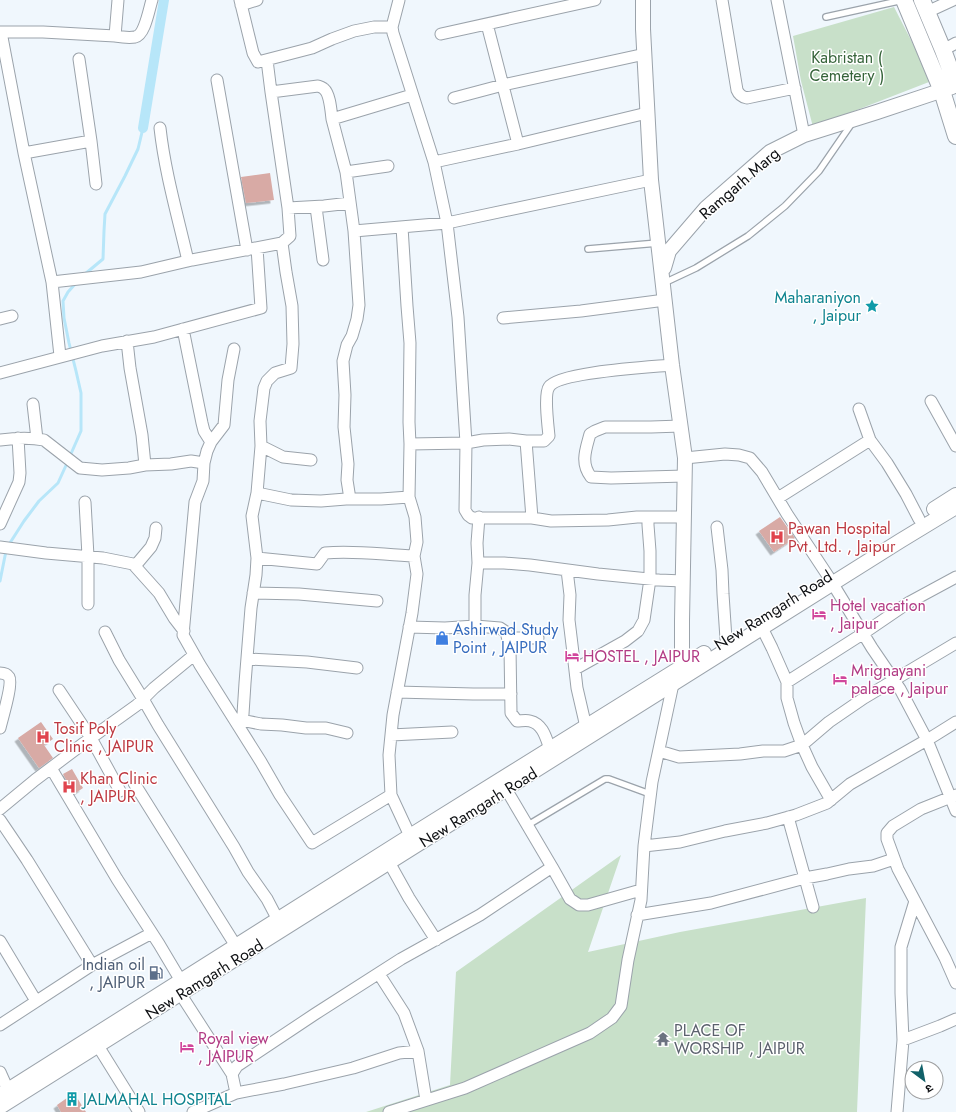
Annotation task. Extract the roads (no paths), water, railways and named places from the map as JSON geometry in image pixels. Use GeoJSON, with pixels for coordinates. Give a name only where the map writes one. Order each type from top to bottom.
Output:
{"type":"FeatureCollection","features":[{"type":"Feature","properties":{"kind":"main road"},"geometry":{"type":"LineString","coordinates":[[904,0],[951,87]]}},
{"type":"Feature","properties":{"kind":"main road"},"geometry":{"type":"LineString","coordinates":[[925,6],[949,46],[956,136]]}},
{"type":"Feature","properties":{"kind":"street"},"geometry":{"type":"LineString","coordinates":[[115,36],[118,0]]}},
{"type":"Feature","properties":{"kind":"street"},"geometry":{"type":"LineString","coordinates":[[67,355],[24,153],[1,32],[43,32],[135,37],[144,28],[152,0]]}},
{"type":"Feature","properties":{"kind":"street"},"geometry":{"type":"LineString","coordinates":[[257,0],[241,3],[253,53],[258,62],[312,48],[354,31],[374,27],[392,27]]}},
{"type":"Feature","properties":{"kind":"street"},"geometry":{"type":"LineString","coordinates":[[399,0],[392,27],[393,33],[434,162],[447,223],[458,317],[466,443],[465,510],[472,518],[532,518],[551,521],[684,517]]}},
{"type":"Feature","properties":{"kind":"street"},"geometry":{"type":"LineString","coordinates":[[441,34],[595,0]]}},
{"type":"Feature","properties":{"kind":"street"},"geometry":{"type":"LineString","coordinates":[[389,1112],[465,1088],[590,1033],[612,1018],[621,1006],[628,960],[640,900],[644,846],[652,782],[673,684],[682,666],[685,458],[672,365],[651,180],[643,29],[643,0]]}},
{"type":"Feature","properties":{"kind":"street"},"geometry":{"type":"LineString","coordinates":[[722,0],[737,90],[739,94],[747,98],[795,88]]}},
{"type":"Feature","properties":{"kind":"street"},"geometry":{"type":"LineString","coordinates":[[777,0],[804,135]]}},
{"type":"Feature","properties":{"kind":"street"},"geometry":{"type":"LineString","coordinates":[[925,6],[953,0]]}},
{"type":"Feature","properties":{"kind":"street"},"geometry":{"type":"LineString","coordinates":[[487,24],[518,144]]}},
{"type":"Feature","properties":{"kind":"street"},"geometry":{"type":"LineString","coordinates":[[454,98],[503,85],[645,54]]}},
{"type":"Feature","properties":{"kind":"street"},"geometry":{"type":"LineString","coordinates":[[79,60],[96,184]]}},
{"type":"Feature","properties":{"kind":"street"},"geometry":{"type":"LineString","coordinates":[[52,282],[142,272],[188,261],[282,243],[290,236],[288,208],[267,60]]}},
{"type":"Feature","properties":{"kind":"street"},"geometry":{"type":"LineString","coordinates":[[0,373],[102,346],[154,337],[261,308],[252,249],[216,80]]}},
{"type":"Feature","properties":{"kind":"street"},"geometry":{"type":"LineString","coordinates":[[271,92],[318,86],[327,92],[332,119],[346,172],[354,231],[359,305],[357,319],[343,361],[344,427],[350,499]]}},
{"type":"Feature","properties":{"kind":"street","name":"Ramgarh Marg"},"geometry":{"type":"LineString","coordinates":[[662,279],[669,251],[706,208],[770,152],[804,135],[951,87]]}},
{"type":"Feature","properties":{"kind":"street"},"geometry":{"type":"LineString","coordinates":[[332,119],[412,95]]}},
{"type":"Feature","properties":{"kind":"street"},"geometry":{"type":"LineString","coordinates":[[434,162],[518,144],[647,113]]}},
{"type":"Feature","properties":{"kind":"street"},"geometry":{"type":"LineString","coordinates":[[160,128],[169,185],[188,261]]}},
{"type":"Feature","properties":{"kind":"street"},"geometry":{"type":"LineString","coordinates":[[24,153],[91,141]]}},
{"type":"Feature","properties":{"kind":"street"},"geometry":{"type":"LineString","coordinates":[[346,172],[388,166]]}},
{"type":"Feature","properties":{"kind":"street"},"geometry":{"type":"LineString","coordinates":[[354,231],[447,223],[651,180]]}},
{"type":"Feature","properties":{"kind":"street"},"geometry":{"type":"LineString","coordinates":[[288,208],[316,207],[350,203]]}},
{"type":"Feature","properties":{"kind":"street"},"geometry":{"type":"LineString","coordinates":[[316,207],[323,260]]}},
{"type":"Feature","properties":{"kind":"street"},"geometry":{"type":"LineString","coordinates":[[402,227],[410,343],[409,497],[415,517],[417,542],[414,556],[417,574],[412,613],[393,715],[389,755],[391,795],[410,836]]}},
{"type":"Feature","properties":{"kind":"street"},"geometry":{"type":"LineString","coordinates":[[240,723],[243,714],[257,558],[252,516],[257,493],[261,446],[260,421],[264,388],[267,381],[275,373],[291,368],[293,344],[292,306],[282,243]]}},
{"type":"Feature","properties":{"kind":"street"},"geometry":{"type":"LineString","coordinates":[[503,318],[581,311],[665,300]]}},
{"type":"Feature","properties":{"kind":"street"},"geometry":{"type":"LineString","coordinates":[[0,320],[12,316]]}},
{"type":"Feature","properties":{"kind":"street"},"geometry":{"type":"LineString","coordinates":[[183,329],[202,424],[204,431],[211,442]]}},
{"type":"Feature","properties":{"kind":"street"},"geometry":{"type":"LineString","coordinates":[[127,341],[145,465]]}},
{"type":"Feature","properties":{"kind":"street"},"geometry":{"type":"LineString","coordinates":[[234,349],[228,380],[224,425],[211,442],[207,451],[204,463],[204,481],[195,502],[183,635],[194,655],[240,723],[280,795],[312,843],[391,795]]}},
{"type":"Feature","properties":{"kind":"street"},"geometry":{"type":"LineString","coordinates":[[410,444],[466,443],[483,440],[509,439],[544,442],[549,436],[547,396],[548,387],[552,383],[590,373],[672,365]]}},
{"type":"Feature","properties":{"kind":"street"},"geometry":{"type":"LineString","coordinates":[[931,401],[956,446]]}},
{"type":"Feature","properties":{"kind":"street"},"geometry":{"type":"LineString","coordinates":[[33,404],[37,439]]}},
{"type":"Feature","properties":{"kind":"street"},"geometry":{"type":"LineString","coordinates":[[859,409],[870,440],[888,463],[919,520]]}},
{"type":"Feature","properties":{"kind":"street"},"geometry":{"type":"LineString","coordinates":[[681,426],[605,427],[590,434],[584,453],[586,470],[591,476],[611,478],[685,476]]}},
{"type":"Feature","properties":{"kind":"street"},"geometry":{"type":"LineString","coordinates":[[0,440],[18,438],[44,440],[80,468],[102,470],[191,461],[204,463]]}},
{"type":"Feature","properties":{"kind":"street"},"geometry":{"type":"LineString","coordinates":[[0,524],[19,482],[20,473],[18,438]]}},
{"type":"Feature","properties":{"kind":"street"},"geometry":{"type":"LineString","coordinates":[[778,498],[870,440]]}},
{"type":"Feature","properties":{"kind":"street"},"geometry":{"type":"LineString","coordinates":[[526,441],[532,518]]}},
{"type":"Feature","properties":{"kind":"street"},"geometry":{"type":"LineString","coordinates":[[261,446],[283,457],[311,460]]}},
{"type":"Feature","properties":{"kind":"street"},"geometry":{"type":"LineString","coordinates":[[685,458],[725,454],[739,455],[750,458],[762,472],[915,716],[927,740],[942,779],[953,796],[956,811]]}},
{"type":"Feature","properties":{"kind":"street"},"geometry":{"type":"LineString","coordinates":[[257,493],[291,500],[321,501],[409,497]]}},
{"type":"Feature","properties":{"kind":"street","name":"New Ramgarh Road"},"geometry":{"type":"LineString","coordinates":[[0,1107],[98,1046],[236,946],[278,920],[506,790],[762,628],[956,495]]}},
{"type":"Feature","properties":{"kind":"street"},"geometry":{"type":"LineString","coordinates":[[85,502],[88,556],[88,604]]}},
{"type":"Feature","properties":{"kind":"street","name":"New Ramgarh Road"},"geometry":{"type":"LineString","coordinates":[[4,1092],[179,987],[386,858],[410,836],[682,666],[726,639],[956,507]]}},
{"type":"Feature","properties":{"kind":"street"},"geometry":{"type":"LineString","coordinates":[[475,626],[479,517]]}},
{"type":"Feature","properties":{"kind":"street"},"geometry":{"type":"LineString","coordinates":[[575,669],[638,632],[644,620],[650,579],[649,532],[648,519],[646,517]]}},
{"type":"Feature","properties":{"kind":"street"},"geometry":{"type":"LineString","coordinates":[[717,527],[722,570],[726,639]]}},
{"type":"Feature","properties":{"kind":"street"},"geometry":{"type":"LineString","coordinates":[[135,566],[151,547],[155,538],[156,528]]}},
{"type":"Feature","properties":{"kind":"street"},"geometry":{"type":"LineString","coordinates":[[0,547],[46,554],[88,556],[133,564],[159,593],[174,618],[184,631]]}},
{"type":"Feature","properties":{"kind":"street"},"geometry":{"type":"LineString","coordinates":[[257,558],[317,564],[325,553],[342,551],[393,556],[414,556]]}},
{"type":"Feature","properties":{"kind":"street"},"geometry":{"type":"LineString","coordinates":[[478,563],[510,563],[650,579],[683,581]]}},
{"type":"Feature","properties":{"kind":"street"},"geometry":{"type":"LineString","coordinates":[[567,570],[570,595],[569,620],[577,688],[586,727]]}},
{"type":"Feature","properties":{"kind":"street"},"geometry":{"type":"LineString","coordinates":[[787,682],[863,634],[908,603],[956,577]]}},
{"type":"Feature","properties":{"kind":"street"},"geometry":{"type":"LineString","coordinates":[[253,593],[299,594],[376,601]]}},
{"type":"Feature","properties":{"kind":"street"},"geometry":{"type":"LineString","coordinates":[[409,627],[445,628],[475,626],[500,628],[506,632],[510,648],[511,713],[517,721],[530,721],[539,726],[543,730],[550,749]]}},
{"type":"Feature","properties":{"kind":"street"},"geometry":{"type":"LineString","coordinates":[[762,628],[787,682],[787,698],[802,744],[812,767],[831,800]]}},
{"type":"Feature","properties":{"kind":"street"},"geometry":{"type":"LineString","coordinates":[[105,632],[119,660],[158,725],[248,872],[267,899],[278,920]]}},
{"type":"Feature","properties":{"kind":"street"},"geometry":{"type":"LineString","coordinates":[[508,638],[538,638]]}},
{"type":"Feature","properties":{"kind":"street"},"geometry":{"type":"LineString","coordinates":[[659,751],[679,757],[784,751],[802,744],[829,722],[864,698],[956,643]]}},
{"type":"Feature","properties":{"kind":"street"},"geometry":{"type":"LineString","coordinates":[[0,809],[51,768],[137,705],[194,655]]}},
{"type":"Feature","properties":{"kind":"street"},"geometry":{"type":"LineString","coordinates":[[247,659],[307,662],[357,668]]}},
{"type":"Feature","properties":{"kind":"street"},"geometry":{"type":"LineString","coordinates":[[0,673],[7,675],[10,678],[9,693],[0,728]]}},
{"type":"Feature","properties":{"kind":"street"},"geometry":{"type":"LineString","coordinates":[[59,690],[91,738],[120,791]]}},
{"type":"Feature","properties":{"kind":"street"},"geometry":{"type":"LineString","coordinates":[[397,692],[511,694]]}},
{"type":"Feature","properties":{"kind":"street"},"geometry":{"type":"LineString","coordinates":[[644,846],[680,842],[725,831],[766,824],[827,803],[850,784],[956,722]]}},
{"type":"Feature","properties":{"kind":"street"},"geometry":{"type":"LineString","coordinates":[[240,723],[326,728],[347,733]]}},
{"type":"Feature","properties":{"kind":"street"},"geometry":{"type":"LineString","coordinates":[[391,735],[452,732]]}},
{"type":"Feature","properties":{"kind":"street"},"geometry":{"type":"LineString","coordinates":[[51,768],[117,879],[152,933],[179,987],[232,1074],[236,1093]]}},
{"type":"Feature","properties":{"kind":"street"},"geometry":{"type":"LineString","coordinates":[[134,783],[236,946]]}},
{"type":"Feature","properties":{"kind":"street"},"geometry":{"type":"LineString","coordinates":[[506,790],[528,825],[570,899],[579,905],[588,905],[641,890]]}},
{"type":"Feature","properties":{"kind":"street"},"geometry":{"type":"LineString","coordinates":[[953,796],[921,809],[893,826],[886,839],[914,901],[945,958],[956,983]]}},
{"type":"Feature","properties":{"kind":"street"},"geometry":{"type":"LineString","coordinates":[[788,817],[813,907]]}},
{"type":"Feature","properties":{"kind":"street"},"geometry":{"type":"LineString","coordinates":[[0,820],[23,854],[92,965]]}},
{"type":"Feature","properties":{"kind":"street"},"geometry":{"type":"LineString","coordinates":[[386,858],[436,940]]}},
{"type":"Feature","properties":{"kind":"street"},"geometry":{"type":"LineString","coordinates":[[637,915],[711,903],[805,878],[849,868],[873,866],[894,859]]}},
{"type":"Feature","properties":{"kind":"street"},"geometry":{"type":"LineString","coordinates":[[232,1074],[237,1066],[315,1014],[401,959],[480,915],[552,867]]}},
{"type":"Feature","properties":{"kind":"street"},"geometry":{"type":"LineString","coordinates":[[897,1112],[903,1040],[901,947],[914,901]]}},
{"type":"Feature","properties":{"kind":"street"},"geometry":{"type":"LineString","coordinates":[[0,1025],[92,965],[152,933]]}},
{"type":"Feature","properties":{"kind":"street"},"geometry":{"type":"LineString","coordinates":[[0,941],[36,1001]]}},
{"type":"Feature","properties":{"kind":"street"},"geometry":{"type":"LineString","coordinates":[[379,974],[404,1013],[418,1051],[426,1100]]}},
{"type":"Feature","properties":{"kind":"street"},"geometry":{"type":"LineString","coordinates":[[903,1040],[956,1019]]}},
{"type":"Feature","properties":{"kind":"street"},"geometry":{"type":"LineString","coordinates":[[98,1046],[139,1112]]}},
{"type":"Feature","properties":{"kind":"street"},"geometry":{"type":"LineString","coordinates":[[194,1112],[236,1093],[354,1068],[399,1053],[418,1051]]}},
{"type":"Feature","properties":{"kind":"street"},"geometry":{"type":"LineString","coordinates":[[0,1072],[4,1092]]}},
{"type":"Feature","properties":{"kind":"lane"},"geometry":{"type":"LineString","coordinates":[[826,17],[904,0]]}},
{"type":"Feature","properties":{"kind":"lane"},"geometry":{"type":"LineString","coordinates":[[662,279],[696,268],[743,240],[785,206],[819,171],[855,119]]}},
{"type":"Feature","properties":{"kind":"lane"},"geometry":{"type":"LineString","coordinates":[[588,249],[658,243]]}},
{"type":"Feature","properties":{"kind":"lane"},"geometry":{"type":"LineString","coordinates":[[528,825],[605,779],[610,778],[650,794]]}},
{"type":"Feature","properties":{"kind":"waterway"},"geometry":{"type":"LineString","coordinates":[[143,128],[164,0]]}},
{"type":"Feature","properties":{"kind":"waterway"},"geometry":{"type":"LineString","coordinates":[[85,274],[103,259],[105,214],[138,149],[143,128]]}},
{"type":"Feature","properties":{"kind":"waterway"},"geometry":{"type":"LineString","coordinates":[[70,456],[81,431],[81,393],[64,318],[63,301],[68,292],[76,283]]}},
{"type":"Feature","properties":{"kind":"waterway"},"geometry":{"type":"LineString","coordinates":[[8,546],[39,501],[58,483],[68,461]]}},
{"type":"Feature","properties":{"kind":"waterway"},"geometry":{"type":"LineString","coordinates":[[0,581],[6,551]]}},
{"type":"Feature","properties":{"kind":"place","name":"Maharaniyon , Jaipur"},"geometry":{"type":"Point","coordinates":[872,306]}},
{"type":"Feature","properties":{"kind":"place","name":"Pawan Hospital Pvt. Ltd. , Jaipur"},"geometry":{"type":"Point","coordinates":[777,537]}},
{"type":"Feature","properties":{"kind":"place","name":"Hotel vacation , Jaipur"},"geometry":{"type":"Point","coordinates":[819,614]}},
{"type":"Feature","properties":{"kind":"place","name":"Ashirwad Study Point , JAIPUR"},"geometry":{"type":"Point","coordinates":[442,638]}},
{"type":"Feature","properties":{"kind":"place","name":"HOSTEL , JAIPUR"},"geometry":{"type":"Point","coordinates":[572,656]}},
{"type":"Feature","properties":{"kind":"place","name":"Mrignayani palace , Jaipur"},"geometry":{"type":"Point","coordinates":[840,679]}},
{"type":"Feature","properties":{"kind":"place","name":"Tosif Poly Clinic , JAIPUR"},"geometry":{"type":"Point","coordinates":[43,737]}},
{"type":"Feature","properties":{"kind":"place","name":"Khan Clinic , JAIPUR"},"geometry":{"type":"Point","coordinates":[69,787]}},
{"type":"Feature","properties":{"kind":"place","name":"Indian oil , JAIPUR"},"geometry":{"type":"Point","coordinates":[156,973]}},
{"type":"Feature","properties":{"kind":"place","name":"PLACE OF WORSHIP , JAIPUR"},"geometry":{"type":"Point","coordinates":[663,1039]}},
{"type":"Feature","properties":{"kind":"place","name":"Royal view , JAIPUR"},"geometry":{"type":"Point","coordinates":[187,1047]}},
{"type":"Feature","properties":{"kind":"place","name":"JALMAHAL HOSPITAL"},"geometry":{"type":"Point","coordinates":[72,1099]}},
{"type":"Feature","properties":{"kind":"park label","name":"Kabristan ( Cemetery )"},"geometry":{"type":"Point","coordinates":[847,66]}}]}
